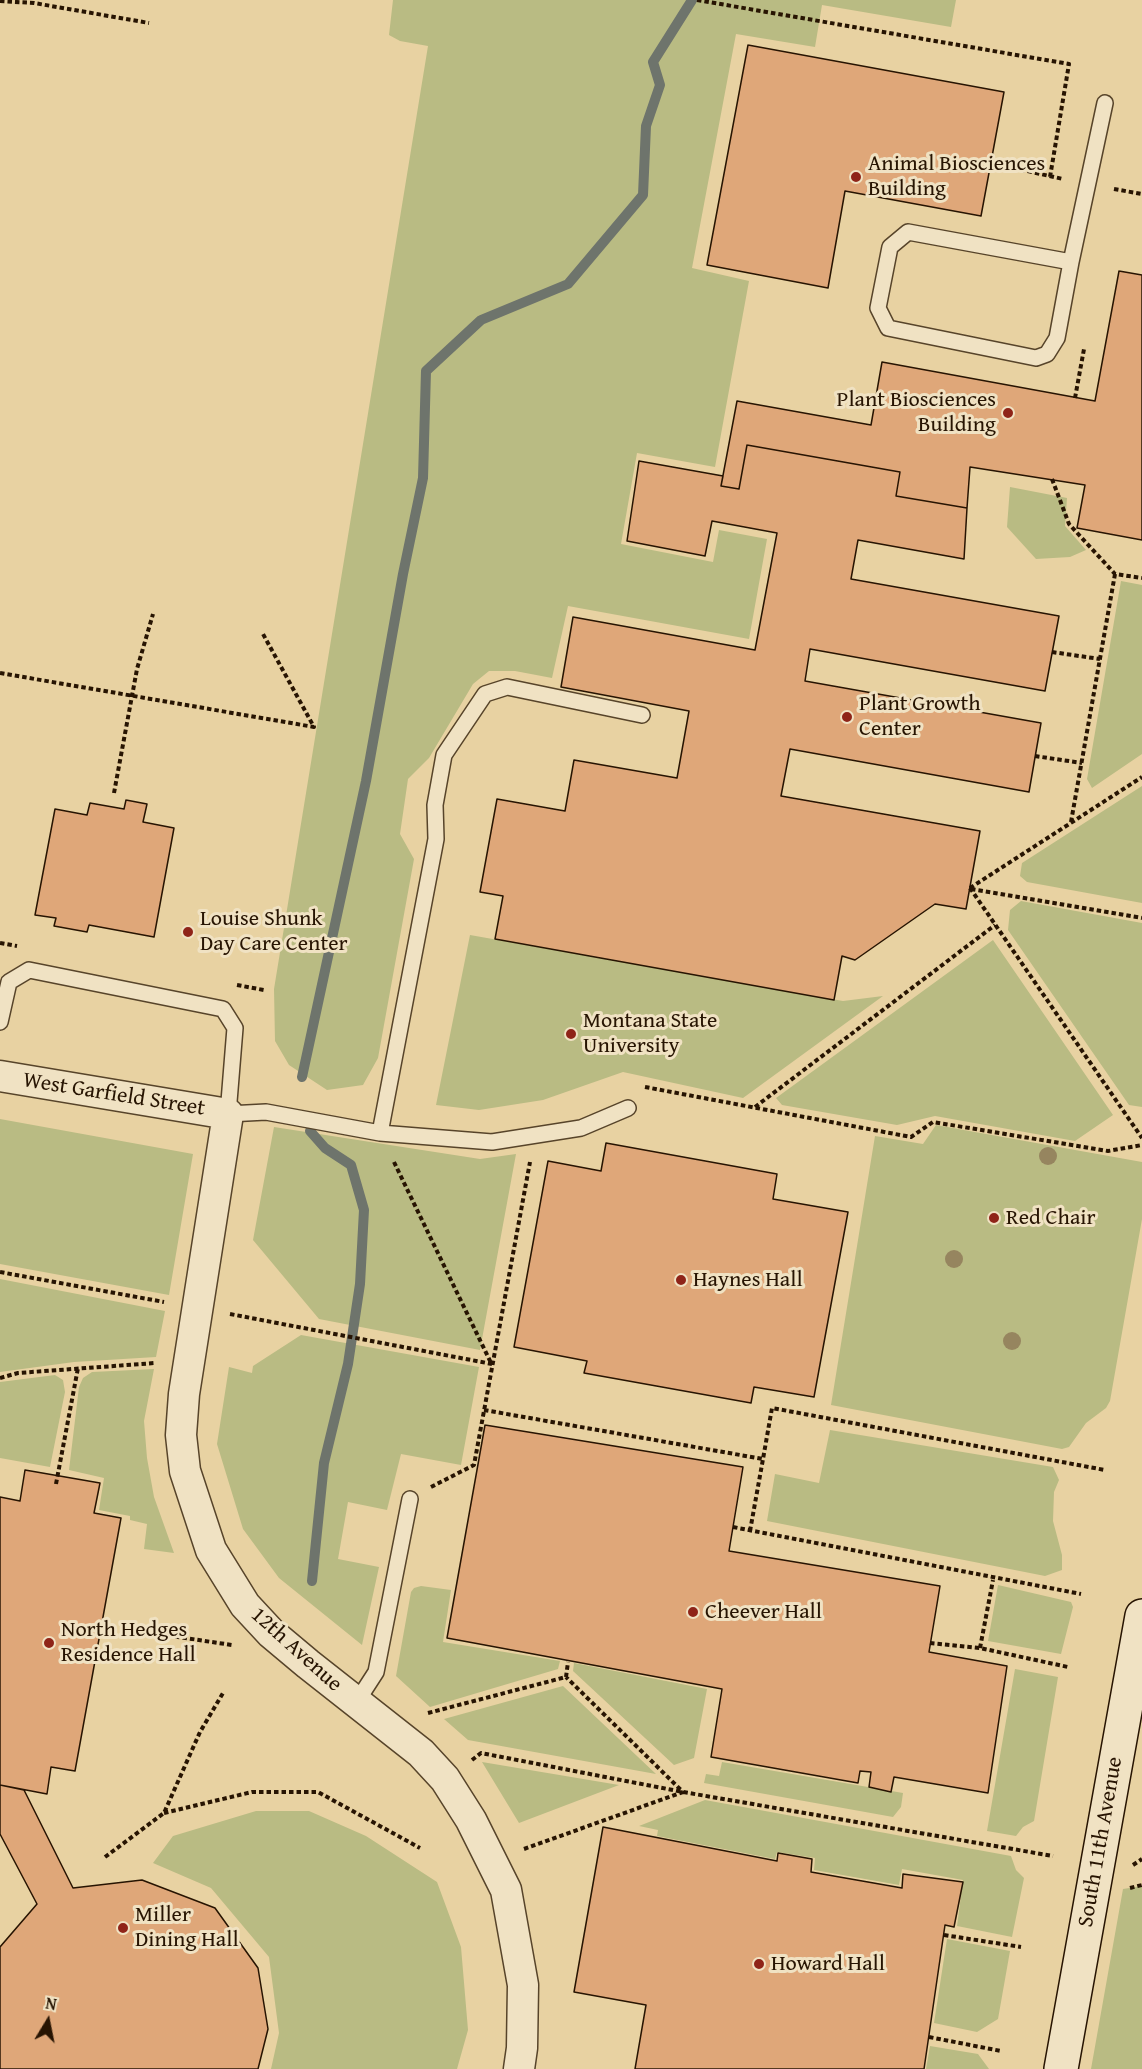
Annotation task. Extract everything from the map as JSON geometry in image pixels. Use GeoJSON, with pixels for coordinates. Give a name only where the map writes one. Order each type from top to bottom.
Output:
{"type":"FeatureCollection","features":[{"type":"Feature","properties":{"kind":"street","name":"West Garfield Street"},"geometry":{"type":"LineString","coordinates":[[0,1076],[228,1114]]}},
{"type":"Feature","properties":{"kind":"street","name":"12th Avenue"},"geometry":{"type":"LineString","coordinates":[[228,1114],[184,1394],[181,1435],[185,1472],[211,1550],[245,1605],[272,1633],[356,1703],[421,1753],[445,1779],[471,1820],[506,1890],[523,1985],[522,2048],[519,2069]]}},
{"type":"Feature","properties":{"kind":"street","name":"South 11th Avenue"},"geometry":{"type":"LineString","coordinates":[[1061,2069],[1142,1616]]}},
{"type":"Feature","properties":{"kind":"lane"},"geometry":{"type":"LineString","coordinates":[[1071,262],[908,232],[890,248],[878,308],[888,328],[1035,358],[1047,354],[1057,338],[1105,103]]}},
{"type":"Feature","properties":{"kind":"lane"},"geometry":{"type":"LineString","coordinates":[[380,1133],[436,839],[435,805],[444,755],[485,694],[507,687],[642,715]]}},
{"type":"Feature","properties":{"kind":"lane"},"geometry":{"type":"LineString","coordinates":[[0,1022],[9,982],[29,970],[223,1010],[235,1028],[228,1114],[266,1112],[380,1133],[492,1142],[581,1128],[628,1108]]}},
{"type":"Feature","properties":{"kind":"lane"},"geometry":{"type":"LineString","coordinates":[[356,1703],[376,1672],[410,1499]]}},
{"type":"Feature","properties":{"kind":"path"},"geometry":{"type":"LineString","coordinates":[[697,0],[1069,64],[1050,177]]}},
{"type":"Feature","properties":{"kind":"path"},"geometry":{"type":"LineString","coordinates":[[0,1],[34,3],[149,23]]}},
{"type":"Feature","properties":{"kind":"path"},"geometry":{"type":"LineString","coordinates":[[1052,479],[1069,524],[1115,574],[1142,578]]}},
{"type":"Feature","properties":{"kind":"path"},"geometry":{"type":"LineString","coordinates":[[1071,822],[1115,574]]}},
{"type":"Feature","properties":{"kind":"path"},"geometry":{"type":"LineString","coordinates":[[114,793],[131,697],[153,614]]}},
{"type":"Feature","properties":{"kind":"path"},"geometry":{"type":"LineString","coordinates":[[0,673],[314,727],[263,634]]}},
{"type":"Feature","properties":{"kind":"path"},"geometry":{"type":"LineString","coordinates":[[1052,652],[1100,659]]}},
{"type":"Feature","properties":{"kind":"path"},"geometry":{"type":"LineString","coordinates":[[1035,756],[1082,763]]}},
{"type":"Feature","properties":{"kind":"path"},"geometry":{"type":"LineString","coordinates":[[970,888],[1142,777]]}},
{"type":"Feature","properties":{"kind":"path"},"geometry":{"type":"LineString","coordinates":[[970,888],[1142,918]]}},
{"type":"Feature","properties":{"kind":"path"},"geometry":{"type":"LineString","coordinates":[[970,888],[1142,1138]]}},
{"type":"Feature","properties":{"kind":"path"},"geometry":{"type":"LineString","coordinates":[[755,1107],[995,925]]}},
{"type":"Feature","properties":{"kind":"path"},"geometry":{"type":"LineString","coordinates":[[643,1086],[911,1137],[933,1122],[1108,1151],[1142,1145]]}},
{"type":"Feature","properties":{"kind":"path"},"geometry":{"type":"LineString","coordinates":[[380,1133],[492,1364]]}},
{"type":"Feature","properties":{"kind":"path"},"geometry":{"type":"LineString","coordinates":[[410,1499],[474,1465],[531,1159]]}},
{"type":"Feature","properties":{"kind":"path"},"geometry":{"type":"LineString","coordinates":[[0,1272],[170,1304]]}},
{"type":"Feature","properties":{"kind":"path"},"geometry":{"type":"LineString","coordinates":[[230,1314],[492,1364]]}},
{"type":"Feature","properties":{"kind":"path"},"geometry":{"type":"LineString","coordinates":[[0,1378],[18,1373],[159,1362]]}},
{"type":"Feature","properties":{"kind":"path"},"geometry":{"type":"LineString","coordinates":[[56,1484],[78,1368]]}},
{"type":"Feature","properties":{"kind":"path"},"geometry":{"type":"LineString","coordinates":[[750,1531],[772,1408],[1105,1470]]}},
{"type":"Feature","properties":{"kind":"path"},"geometry":{"type":"LineString","coordinates":[[484,1410],[763,1460]]}},
{"type":"Feature","properties":{"kind":"path"},"geometry":{"type":"LineString","coordinates":[[733,1527],[993,1580],[1081,1594]]}},
{"type":"Feature","properties":{"kind":"path"},"geometry":{"type":"LineString","coordinates":[[980,1648],[993,1580]]}},
{"type":"Feature","properties":{"kind":"path"},"geometry":{"type":"LineString","coordinates":[[138,1631],[232,1645]]}},
{"type":"Feature","properties":{"kind":"path"},"geometry":{"type":"LineString","coordinates":[[930,1643],[980,1648],[1068,1667]]}},
{"type":"Feature","properties":{"kind":"path"},"geometry":{"type":"LineString","coordinates":[[566,1677],[568,1662]]}},
{"type":"Feature","properties":{"kind":"path"},"geometry":{"type":"LineString","coordinates":[[428,1713],[566,1677]]}},
{"type":"Feature","properties":{"kind":"path"},"geometry":{"type":"LineString","coordinates":[[566,1677],[683,1792]]}},
{"type":"Feature","properties":{"kind":"path"},"geometry":{"type":"LineString","coordinates":[[164,1813],[200,1732],[223,1693]]}},
{"type":"Feature","properties":{"kind":"path"},"geometry":{"type":"LineString","coordinates":[[471,1760],[481,1753],[683,1792],[1053,1856]]}},
{"type":"Feature","properties":{"kind":"path"},"geometry":{"type":"LineString","coordinates":[[105,1857],[164,1813],[252,1792],[318,1792],[420,1848]]}},
{"type":"Feature","properties":{"kind":"path"},"geometry":{"type":"LineString","coordinates":[[524,1849],[683,1792]]}},
{"type":"Feature","properties":{"kind":"path"},"geometry":{"type":"LineString","coordinates":[[944,1935],[1021,1947]]}},
{"type":"Feature","properties":{"kind":"path"},"geometry":{"type":"LineString","coordinates":[[929,2037],[1001,2051]]}},
{"type":"Feature","properties":{"kind":"green space"},"geometry":{"type":"Polygon","coordinates":[[[393,0],[956,0],[951,27],[822,5],[815,47],[736,34],[692,268],[749,281],[715,467],[637,453],[621,544],[713,562],[719,530],[767,539],[749,639],[568,606],[552,678],[515,671],[489,671],[473,684],[429,758],[408,779],[400,834],[414,859],[378,1058],[363,1085],[327,1090],[289,1065],[275,1041],[274,989],[428,46],[400,41],[389,35],[393,0]]]}},
{"type":"Feature","properties":{"kind":"green space"},"geometry":{"type":"Polygon","coordinates":[[[1010,487],[1067,498],[1065,526],[1086,550],[1070,557],[1036,559],[1007,527],[1010,487]]]}},
{"type":"Feature","properties":{"kind":"green space"},"geometry":{"type":"Polygon","coordinates":[[[1121,581],[1142,585],[1142,754],[1092,788],[1087,779],[1121,581]]]}},
{"type":"Feature","properties":{"kind":"green space"},"geometry":{"type":"Polygon","coordinates":[[[1142,786],[1142,903],[1027,882],[1020,876],[1022,863],[1142,786]]]}},
{"type":"Feature","properties":{"kind":"green space"},"geometry":{"type":"Polygon","coordinates":[[[1021,901],[1142,923],[1142,1107],[1129,1105],[1008,930],[1010,910],[1021,901]]]}},
{"type":"Feature","properties":{"kind":"green space"},"geometry":{"type":"Polygon","coordinates":[[[470,935],[843,1001],[883,996],[743,1098],[623,1072],[543,1100],[479,1110],[436,1105],[470,935]]]}},
{"type":"Feature","properties":{"kind":"green space"},"geometry":{"type":"Polygon","coordinates":[[[993,940],[1113,1115],[1075,1141],[935,1116],[897,1125],[782,1105],[776,1098],[993,940]]]}},
{"type":"Feature","properties":{"kind":"green space"},"geometry":{"type":"Polygon","coordinates":[[[0,1119],[193,1154],[169,1295],[0,1264],[0,1119]]]}},
{"type":"Feature","properties":{"kind":"green space"},"geometry":{"type":"Polygon","coordinates":[[[936,1125],[1142,1162],[1142,1219],[1110,1401],[1106,1408],[1086,1423],[1069,1447],[1062,1449],[831,1405],[875,1136],[923,1144],[936,1125]]]}},
{"type":"Feature","properties":{"kind":"green space"},"geometry":{"type":"Polygon","coordinates":[[[274,1127],[480,1159],[516,1154],[480,1350],[319,1319],[253,1240],[274,1127]]]}},
{"type":"Feature","properties":{"kind":"green space"},"geometry":{"type":"Polygon","coordinates":[[[0,1279],[165,1311],[156,1357],[74,1362],[0,1372],[0,1279]]]}},
{"type":"Feature","properties":{"kind":"green space"},"geometry":{"type":"Polygon","coordinates":[[[301,1335],[479,1367],[461,1465],[401,1454],[387,1510],[348,1502],[338,1559],[379,1567],[362,1645],[279,1578],[243,1529],[217,1444],[229,1367],[252,1373],[253,1366],[301,1335]]]}},
{"type":"Feature","properties":{"kind":"green space"},"geometry":{"type":"Polygon","coordinates":[[[154,1369],[144,1421],[147,1458],[154,1497],[174,1553],[144,1549],[147,1524],[130,1520],[130,1516],[99,1510],[104,1478],[69,1470],[79,1387],[83,1378],[92,1372],[154,1369]]]}},
{"type":"Feature","properties":{"kind":"green space"},"geometry":{"type":"Polygon","coordinates":[[[55,1375],[63,1380],[65,1392],[50,1467],[0,1458],[0,1382],[55,1375]]]}},
{"type":"Feature","properties":{"kind":"green space"},"geometry":{"type":"Polygon","coordinates":[[[830,1430],[1053,1467],[1059,1480],[1054,1492],[1053,1521],[1062,1555],[1062,1570],[1045,1576],[767,1521],[775,1474],[819,1483],[830,1430]]]}},
{"type":"Feature","properties":{"kind":"green space"},"geometry":{"type":"Polygon","coordinates":[[[998,1585],[1071,1602],[1073,1607],[1061,1654],[988,1641],[998,1585]]]}},
{"type":"Feature","properties":{"kind":"green space"},"geometry":{"type":"Polygon","coordinates":[[[421,1586],[451,1590],[443,1642],[560,1661],[558,1669],[430,1707],[396,1676],[411,1592],[414,1588],[421,1586]]]}},
{"type":"Feature","properties":{"kind":"green space"},"geometry":{"type":"Polygon","coordinates":[[[574,1663],[707,1689],[694,1758],[674,1765],[573,1671],[574,1663]]]}},
{"type":"Feature","properties":{"kind":"green space"},"geometry":{"type":"Polygon","coordinates":[[[1015,1669],[1058,1677],[1034,1821],[1023,1827],[1016,1836],[987,1831],[1015,1669]]]}},
{"type":"Feature","properties":{"kind":"green space"},"geometry":{"type":"Polygon","coordinates":[[[563,1686],[656,1774],[468,1740],[444,1719],[563,1686]]]}},
{"type":"Feature","properties":{"kind":"green space"},"geometry":{"type":"Polygon","coordinates":[[[482,1762],[619,1785],[519,1823],[482,1762]]]}},
{"type":"Feature","properties":{"kind":"green space"},"geometry":{"type":"Polygon","coordinates":[[[722,1762],[903,1793],[901,1807],[893,1817],[704,1783],[706,1774],[719,1776],[722,1762]]]}},
{"type":"Feature","properties":{"kind":"green space"},"geometry":{"type":"Polygon","coordinates":[[[705,1800],[1011,1856],[1016,1870],[1024,1878],[1012,1937],[957,1926],[963,1880],[902,1869],[899,1885],[814,1870],[815,1858],[777,1852],[775,1859],[657,1836],[658,1830],[639,1826],[705,1800]]]}},
{"type":"Feature","properties":{"kind":"green space"},"geometry":{"type":"Polygon","coordinates":[[[256,1811],[309,1811],[366,1836],[437,1882],[461,1947],[468,2030],[457,2069],[271,2069],[279,2033],[269,1957],[211,1888],[153,1863],[173,1836],[256,1811]]]}},
{"type":"Feature","properties":{"kind":"green space"},"geometry":{"type":"Polygon","coordinates":[[[1142,1886],[1142,2069],[1091,2069],[1123,1889],[1142,1886]]]}},
{"type":"Feature","properties":{"kind":"green space"},"geometry":{"type":"Polygon","coordinates":[[[947,1939],[1010,1951],[998,2019],[977,2032],[934,2023],[947,1939]]]}},
{"type":"Feature","properties":{"kind":"green space"},"geometry":{"type":"Polygon","coordinates":[[[930,2046],[978,2054],[989,2069],[926,2069],[930,2046]]]}},
{"type":"Feature","properties":{"kind":"building","name":"Animal Biosciences Building"},"geometry":{"type":"Polygon","coordinates":[[[748,45],[1004,92],[981,216],[845,191],[828,288],[707,265],[748,45]]]}},
{"type":"Feature","properties":{"kind":"building","name":"Plant Biosciences Building"},"geometry":{"type":"Polygon","coordinates":[[[1119,271],[1142,275],[1142,540],[1077,528],[1085,485],[970,467],[967,508],[896,496],[900,472],[747,445],[739,489],[721,486],[737,401],[871,425],[882,362],[1095,401],[1119,271]]]}},
{"type":"Feature","properties":{"kind":"building","name":"Plant Growth Center"},"geometry":{"type":"Polygon","coordinates":[[[747,445],[900,472],[896,496],[967,508],[964,559],[858,540],[851,579],[1059,616],[1045,691],[810,649],[805,681],[1041,723],[1029,792],[790,749],[781,796],[980,831],[966,909],[935,904],[855,960],[842,956],[834,1000],[495,939],[503,896],[480,892],[497,799],[565,811],[574,760],[677,778],[689,711],[561,687],[573,617],[755,650],[777,533],[712,521],[705,556],[627,541],[639,461],[723,476],[721,486],[739,489],[747,445]]]}},
{"type":"Feature","properties":{"kind":"building"},"geometry":{"type":"Polygon","coordinates":[[[126,800],[147,804],[143,822],[174,828],[154,937],[89,925],[87,932],[54,926],[56,918],[35,915],[55,809],[87,815],[90,803],[124,809],[126,800]]]}},
{"type":"Feature","properties":{"kind":"building","name":"Haynes Hall"},"geometry":{"type":"Polygon","coordinates":[[[606,1143],[777,1174],[773,1199],[848,1212],[814,1397],[754,1387],[751,1403],[584,1373],[587,1361],[514,1347],[548,1161],[601,1171],[606,1143]]]}},
{"type":"Feature","properties":{"kind":"building","name":"Cheever Hall"},"geometry":{"type":"Polygon","coordinates":[[[485,1425],[743,1467],[729,1551],[940,1586],[929,1652],[1007,1666],[988,1793],[894,1777],[891,1792],[869,1787],[871,1772],[860,1771],[858,1783],[711,1757],[722,1689],[447,1638],[485,1425]]]}},
{"type":"Feature","properties":{"kind":"building","name":"North Hedges Residence Hall"},"geometry":{"type":"Polygon","coordinates":[[[25,1470],[100,1483],[94,1513],[121,1518],[75,1771],[51,1767],[47,1794],[0,1785],[0,1497],[20,1501],[25,1470]]]}},
{"type":"Feature","properties":{"kind":"building","name":"Miller Dining Hall"},"geometry":{"type":"Polygon","coordinates":[[[0,1785],[24,1790],[73,1888],[142,1880],[215,1908],[258,1968],[268,2029],[258,2069],[0,2069],[0,1947],[37,1904],[0,1834],[0,1785]]]}},
{"type":"Feature","properties":{"kind":"building","name":"Howard Hall"},"geometry":{"type":"Polygon","coordinates":[[[603,1827],[777,1861],[778,1853],[812,1859],[811,1872],[902,1888],[903,1874],[963,1882],[954,1927],[945,1925],[924,2069],[635,2069],[646,2005],[574,1992],[603,1827]]]}},
{"type":"Feature","properties":{"kind":"waterway"},"geometry":{"type":"LineString","coordinates":[[302,1077],[366,781],[403,574],[423,478],[426,371],[481,320],[568,284],[643,195],[646,126],[660,85],[653,62],[692,0]]}},
{"type":"Feature","properties":{"kind":"waterway"},"geometry":{"type":"LineString","coordinates":[[310,1131],[325,1148],[351,1165],[364,1210],[360,1284],[348,1364],[324,1463],[312,1581]]}},
{"type":"Feature","properties":{"kind":"place","name":"Animal Biosciences Building"},"geometry":{"type":"Point","coordinates":[856,177]}},
{"type":"Feature","properties":{"kind":"place","name":"Plant Biosciences Building"},"geometry":{"type":"Point","coordinates":[1008,413]}},
{"type":"Feature","properties":{"kind":"place","name":"Plant Growth Center"},"geometry":{"type":"Point","coordinates":[847,717]}},
{"type":"Feature","properties":{"kind":"place","name":"Louise Shunk Day Care Center"},"geometry":{"type":"Point","coordinates":[188,932]}},
{"type":"Feature","properties":{"kind":"place","name":"Montana State University"},"geometry":{"type":"Point","coordinates":[571,1034]}},
{"type":"Feature","properties":{"kind":"place","name":"Red Chair"},"geometry":{"type":"Point","coordinates":[994,1218]}},
{"type":"Feature","properties":{"kind":"place","name":"Haynes Hall"},"geometry":{"type":"Point","coordinates":[681,1280]}},
{"type":"Feature","properties":{"kind":"place","name":"Cheever Hall"},"geometry":{"type":"Point","coordinates":[693,1612]}},
{"type":"Feature","properties":{"kind":"place","name":"North Hedges Residence Hall"},"geometry":{"type":"Point","coordinates":[49,1643]}},
{"type":"Feature","properties":{"kind":"place","name":"Miller Dining Hall"},"geometry":{"type":"Point","coordinates":[123,1928]}},
{"type":"Feature","properties":{"kind":"place","name":"Howard Hall"},"geometry":{"type":"Point","coordinates":[759,1964]}}]}
